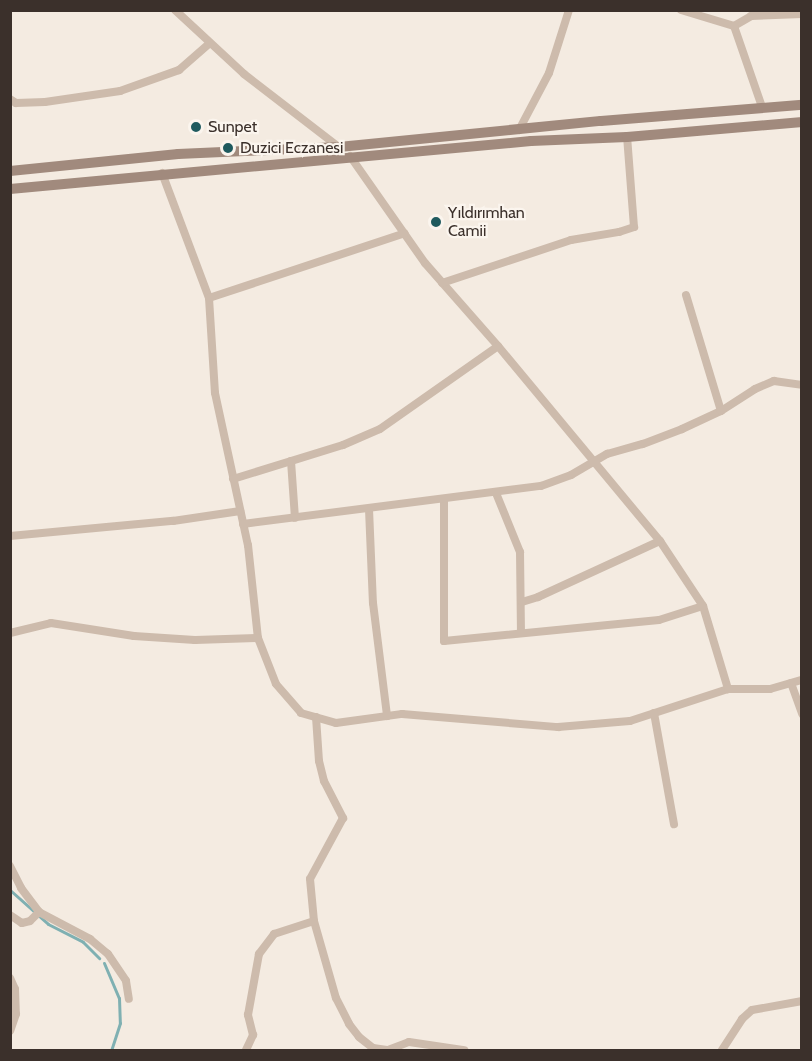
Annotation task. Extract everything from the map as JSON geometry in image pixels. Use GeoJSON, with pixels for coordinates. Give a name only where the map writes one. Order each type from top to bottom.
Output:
{"type":"FeatureCollection","features":[{"type":"Feature","properties":{"kind":"main road"},"geometry":{"type":"LineString","coordinates":[[10,171],[178,154],[339,147],[801,105]]}},
{"type":"Feature","properties":{"kind":"main road"},"geometry":{"type":"LineString","coordinates":[[10,189],[162,173],[355,159],[531,141],[627,137],[801,122]]}},
{"type":"Feature","properties":{"kind":"street"},"geometry":{"type":"LineString","coordinates":[[175,10],[243,74],[355,159],[424,263],[498,346],[660,541],[703,606],[728,689]]}},
{"type":"Feature","properties":{"kind":"street"},"geometry":{"type":"LineString","coordinates":[[519,130],[549,72],[569,10]]}},
{"type":"Feature","properties":{"kind":"street"},"geometry":{"type":"LineString","coordinates":[[681,10],[734,26]]}},
{"type":"Feature","properties":{"kind":"street"},"geometry":{"type":"LineString","coordinates":[[734,26],[751,13],[801,14]]}},
{"type":"Feature","properties":{"kind":"street"},"geometry":{"type":"LineString","coordinates":[[734,26],[762,107]]}},
{"type":"Feature","properties":{"kind":"street"},"geometry":{"type":"LineString","coordinates":[[10,99],[16,103],[45,102],[120,91],[179,70],[210,44]]}},
{"type":"Feature","properties":{"kind":"street"},"geometry":{"type":"LineString","coordinates":[[442,283],[571,240],[619,232],[634,227],[627,137]]}},
{"type":"Feature","properties":{"kind":"street"},"geometry":{"type":"LineString","coordinates":[[162,173],[208,298],[215,393],[243,524],[258,638],[276,684],[301,713],[336,723],[402,714],[558,727],[630,721],[728,689],[770,689],[801,680]]}},
{"type":"Feature","properties":{"kind":"street"},"geometry":{"type":"LineString","coordinates":[[208,298],[405,233]]}},
{"type":"Feature","properties":{"kind":"street"},"geometry":{"type":"LineString","coordinates":[[686,295],[721,411]]}},
{"type":"Feature","properties":{"kind":"street"},"geometry":{"type":"LineString","coordinates":[[234,479],[343,445],[380,429],[498,346]]}},
{"type":"Feature","properties":{"kind":"street"},"geometry":{"type":"LineString","coordinates":[[243,524],[541,486],[571,475],[607,454],[643,444],[721,411],[755,389],[774,381],[801,385]]}},
{"type":"Feature","properties":{"kind":"street"},"geometry":{"type":"LineString","coordinates":[[291,461],[295,518]]}},
{"type":"Feature","properties":{"kind":"street"},"geometry":{"type":"LineString","coordinates":[[496,493],[520,552],[521,633]]}},
{"type":"Feature","properties":{"kind":"street"},"geometry":{"type":"LineString","coordinates":[[444,500],[444,641],[659,620],[703,606]]}},
{"type":"Feature","properties":{"kind":"street"},"geometry":{"type":"LineString","coordinates":[[369,509],[373,603],[387,716]]}},
{"type":"Feature","properties":{"kind":"street"},"geometry":{"type":"LineString","coordinates":[[10,536],[173,521],[240,511]]}},
{"type":"Feature","properties":{"kind":"street"},"geometry":{"type":"LineString","coordinates":[[522,602],[538,597],[660,541]]}},
{"type":"Feature","properties":{"kind":"street"},"geometry":{"type":"LineString","coordinates":[[10,633],[51,623],[134,636],[195,640],[258,638]]}},
{"type":"Feature","properties":{"kind":"street"},"geometry":{"type":"LineString","coordinates":[[791,683],[801,714]]}},
{"type":"Feature","properties":{"kind":"street"},"geometry":{"type":"LineString","coordinates":[[654,713],[674,824]]}},
{"type":"Feature","properties":{"kind":"street"},"geometry":{"type":"LineString","coordinates":[[316,717],[324,781],[343,818],[310,879],[314,921],[336,998],[349,1024],[359,1037],[373,1048],[387,1050],[410,1042],[464,1050]]}},
{"type":"Feature","properties":{"kind":"street"},"geometry":{"type":"LineString","coordinates":[[10,866],[37,915],[90,939],[108,954],[126,981],[129,999]]}},
{"type":"Feature","properties":{"kind":"street"},"geometry":{"type":"LineString","coordinates":[[10,915],[21,922],[37,915]]}},
{"type":"Feature","properties":{"kind":"street"},"geometry":{"type":"LineString","coordinates":[[246,1050],[253,1035],[248,1015],[259,954],[274,934],[314,921]]}},
{"type":"Feature","properties":{"kind":"street"},"geometry":{"type":"LineString","coordinates":[[10,978],[15,989],[16,1014],[10,1031]]}},
{"type":"Feature","properties":{"kind":"street"},"geometry":{"type":"LineString","coordinates":[[722,1050],[742,1019],[752,1010],[801,1001]]}},
{"type":"Feature","properties":{"kind":"waterway"},"geometry":{"type":"LineString","coordinates":[[10,890],[48,924],[83,942],[99,958]]}},
{"type":"Feature","properties":{"kind":"waterway"},"geometry":{"type":"LineString","coordinates":[[104,963],[119,998],[120,1023],[111,1050]]}},
{"type":"Feature","properties":{"kind":"place","name":"Sunpet"},"geometry":{"type":"Point","coordinates":[196,127]}},
{"type":"Feature","properties":{"kind":"place","name":"Duzici Eczanesi"},"geometry":{"type":"Point","coordinates":[228,148]}},
{"type":"Feature","properties":{"kind":"place","name":"Yıldırımhan Camii"},"geometry":{"type":"Point","coordinates":[436,222]}}]}
